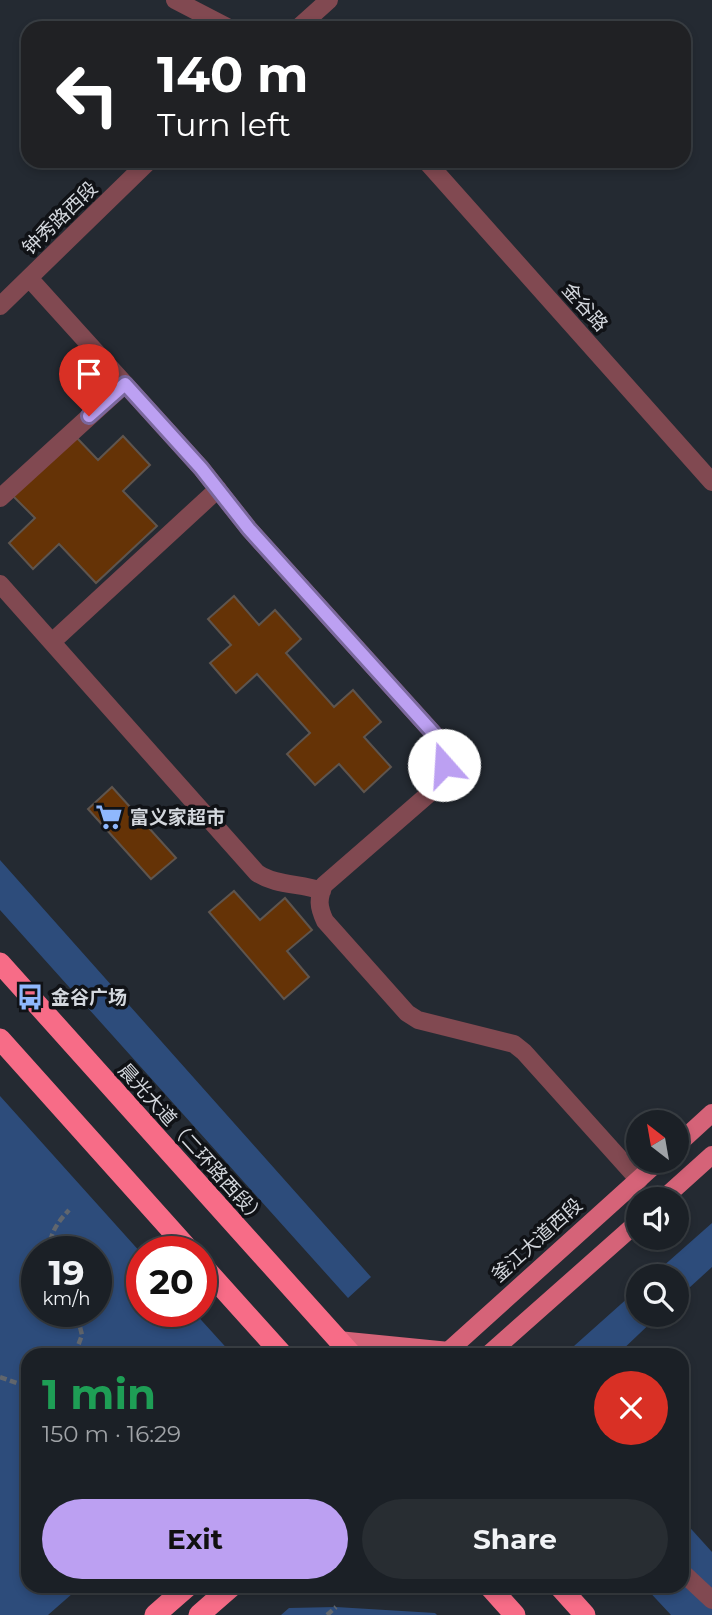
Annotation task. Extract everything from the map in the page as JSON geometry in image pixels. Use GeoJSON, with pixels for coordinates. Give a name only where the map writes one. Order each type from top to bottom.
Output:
{"type":"FeatureCollection","features":[{"type":"Feature","properties":{"kind":"highway","name":"晨光大道（二环路西段）"},"geometry":{"type":"LineString","coordinates":[[0,963],[344,1347]]}},
{"type":"Feature","properties":{"kind":"highway"},"geometry":{"type":"LineString","coordinates":[[0,1039],[177,1236]]}},
{"type":"Feature","properties":{"kind":"highway"},"geometry":{"type":"LineString","coordinates":[[217,1282],[277,1348]]}},
{"type":"Feature","properties":{"kind":"highway"},"geometry":{"type":"LineString","coordinates":[[155,1615],[180,1593]]}},
{"type":"Feature","properties":{"kind":"highway"},"geometry":{"type":"LineString","coordinates":[[199,1615],[224,1593]]}},
{"type":"Feature","properties":{"kind":"highway"},"geometry":{"type":"LineString","coordinates":[[495,1593],[515,1615]]}},
{"type":"Feature","properties":{"kind":"highway"},"geometry":{"type":"LineString","coordinates":[[565,1593],[585,1615]]}},
{"type":"Feature","properties":{"kind":"main road"},"geometry":{"type":"LineString","coordinates":[[690,1133],[712,1113]]}},
{"type":"Feature","properties":{"kind":"main road"},"geometry":{"type":"LineString","coordinates":[[676,1187],[712,1155]]}},
{"type":"Feature","properties":{"kind":"main road","name":"釜江大道西段"},"geometry":{"type":"LineString","coordinates":[[453,1348],[646,1173]]}},
{"type":"Feature","properties":{"kind":"main road"},"geometry":{"type":"LineString","coordinates":[[496,1348],[626,1233]]}},
{"type":"Feature","properties":{"kind":"street"},"geometry":{"type":"LineString","coordinates":[[175,0],[216,21]]}},
{"type":"Feature","properties":{"kind":"street"},"geometry":{"type":"LineString","coordinates":[[307,21],[329,0]]}},
{"type":"Feature","properties":{"kind":"street","name":"钟秀路西段"},"geometry":{"type":"LineString","coordinates":[[0,306],[142,168]]}},
{"type":"Feature","properties":{"kind":"street","name":"金谷路"},"geometry":{"type":"LineString","coordinates":[[432,168],[712,481]]}},
{"type":"Feature","properties":{"kind":"street"},"geometry":{"type":"LineString","coordinates":[[29,278],[201,468],[249,529],[435,735],[443,751],[441,779],[430,792],[324,885],[318,898],[324,921],[407,1013],[418,1020],[514,1044],[524,1052],[639,1180]]}},
{"type":"Feature","properties":{"kind":"street"},"geometry":{"type":"LineString","coordinates":[[0,498],[125,384]]}},
{"type":"Feature","properties":{"kind":"street"},"geometry":{"type":"LineString","coordinates":[[52,642],[218,489]]}},
{"type":"Feature","properties":{"kind":"street"},"geometry":{"type":"LineString","coordinates":[[0,584],[257,873],[268,880],[308,886],[322,891]]}},
{"type":"Feature","properties":{"kind":"street"},"geometry":{"type":"LineString","coordinates":[[689,1579],[712,1600]]}},
{"type":"Feature","properties":{"kind":"path"},"geometry":{"type":"LineString","coordinates":[[51,1236],[57,1223],[69,1210]]}},
{"type":"Feature","properties":{"kind":"path"},"geometry":{"type":"LineString","coordinates":[[77,1348],[82,1335],[80,1327]]}},
{"type":"Feature","properties":{"kind":"path"},"geometry":{"type":"LineString","coordinates":[[0,1377],[21,1384]]}},
{"type":"Feature","properties":{"kind":"path"},"geometry":{"type":"LineString","coordinates":[[327,1615],[336,1607]]}},
{"type":"Feature","properties":{"kind":"shaded area"},"geometry":{"type":"Polygon","coordinates":[[[0,860],[371,1277],[348,1298],[0,910],[0,860]]]}},
{"type":"Feature","properties":{"kind":"shaded area"},"geometry":{"type":"Polygon","coordinates":[[[0,1096],[126,1236],[126,1327],[208,1327],[227,1348],[21,1348],[21,1593],[73,1593],[48,1615],[0,1615],[0,1096]]]}},
{"type":"Feature","properties":{"kind":"shaded area"},"geometry":{"type":"Polygon","coordinates":[[[712,1223],[712,1267],[689,1288],[689,1264],[666,1264],[681,1250],[689,1250],[689,1243],[712,1223]]]}},
{"type":"Feature","properties":{"kind":"shaded area"},"geometry":{"type":"Polygon","coordinates":[[[626,1300],[626,1327],[646,1327],[624,1348],[574,1348],[626,1300]]]}},
{"type":"Feature","properties":{"kind":"shaded area"},"geometry":{"type":"Polygon","coordinates":[[[689,1527],[712,1552],[712,1615],[671,1615],[651,1593],[689,1593],[689,1527]]]}},
{"type":"Feature","properties":{"kind":"shaded area"},"geometry":{"type":"Polygon","coordinates":[[[336,1607],[437,1615],[281,1615],[289,1608],[336,1607]]]}},
{"type":"Feature","properties":{"kind":"building"},"geometry":{"type":"Polygon","coordinates":[[[123,436],[150,465],[123,491],[157,526],[96,583],[59,544],[33,569],[9,543],[35,518],[13,496],[76,437],[98,460],[123,436]]]}},
{"type":"Feature","properties":{"kind":"building"},"geometry":{"type":"Polygon","coordinates":[[[234,596],[259,625],[275,610],[301,639],[286,653],[334,707],[353,690],[381,722],[364,737],[391,767],[364,792],[339,764],[315,785],[287,754],[310,733],[257,674],[236,693],[210,663],[231,645],[208,619],[234,596]]]}},
{"type":"Feature","properties":{"kind":"building"},"geometry":{"type":"Polygon","coordinates":[[[112,787],[176,858],[151,879],[88,809],[112,787]]]}},
{"type":"Feature","properties":{"kind":"building"},"geometry":{"type":"Polygon","coordinates":[[[234,891],[260,920],[285,898],[312,930],[287,951],[309,977],[284,999],[209,912],[234,891]]]}},
{"type":"Feature","properties":{"kind":"place","name":"富义家超市"},"geometry":{"type":"Point","coordinates":[109,817]}},
{"type":"Feature","properties":{"kind":"place","name":"金谷广场"},"geometry":{"type":"Point","coordinates":[30,997]}},
{"type":"Feature","properties":{"kind":"route"},"geometry":{"type":"LineString","coordinates":[[89,416],[125,384],[201,468],[249,529],[435,735],[443,751],[444,765]]}}]}
